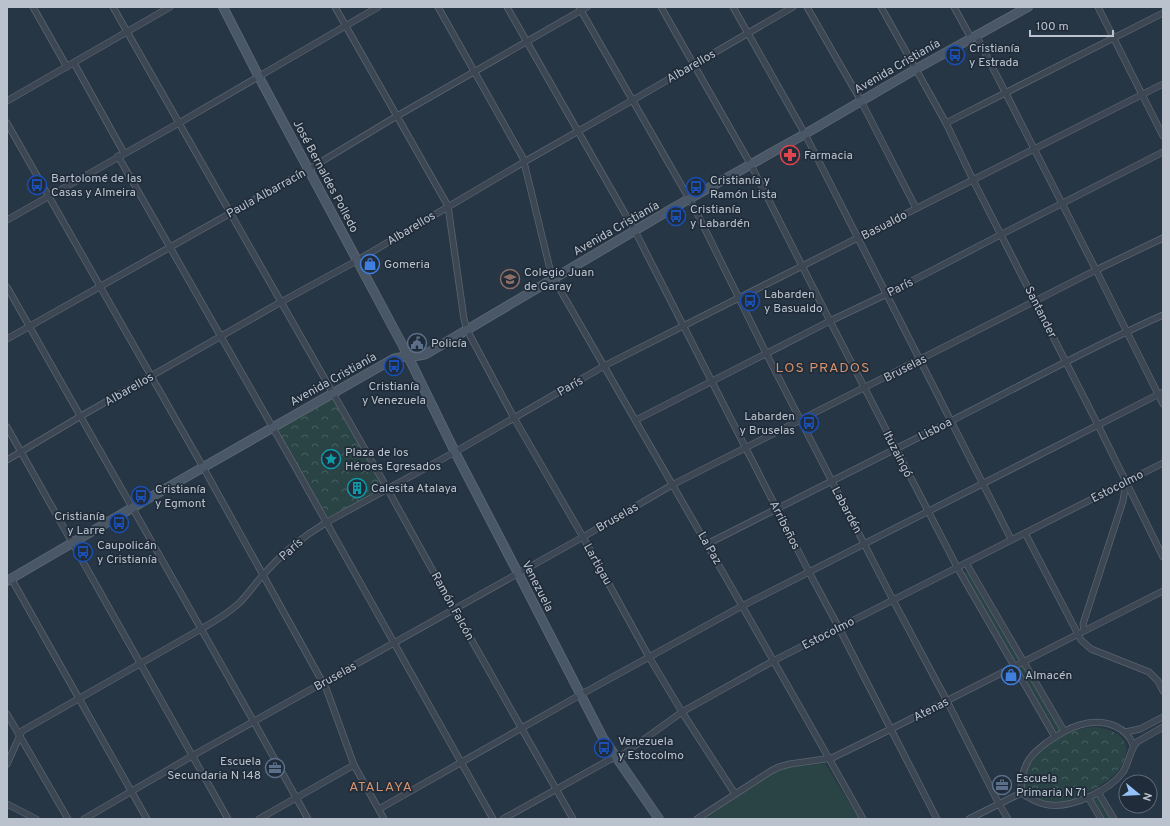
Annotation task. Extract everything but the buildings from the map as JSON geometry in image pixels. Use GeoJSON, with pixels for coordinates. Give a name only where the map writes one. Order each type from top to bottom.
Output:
{"type":"FeatureCollection","features":[{"type":"Feature","properties":{"kind":"main road","name":"José Bernaldes Polledo"},"geometry":{"type":"LineString","coordinates":[[223,7],[408,356]]}},
{"type":"Feature","properties":{"kind":"main road","name":"Avenida Cristianía"},"geometry":{"type":"LineString","coordinates":[[9,579],[398,357],[419,356],[426,354],[564,272],[805,134],[861,100],[973,36],[1028,7]]}},
{"type":"Feature","properties":{"kind":"main road","name":"Venezuela"},"geometry":{"type":"LineString","coordinates":[[408,356],[455,452],[603,738],[615,758],[659,819]]}},
{"type":"Feature","properties":{"kind":"street"},"geometry":{"type":"LineString","coordinates":[[33,7],[67,67]]}},
{"type":"Feature","properties":{"kind":"street","name":"Ramón Falcón"},"geometry":{"type":"LineString","coordinates":[[113,7],[574,819]]}},
{"type":"Feature","properties":{"kind":"street"},"geometry":{"type":"LineString","coordinates":[[7,101],[170,7]]}},
{"type":"Feature","properties":{"kind":"street"},"geometry":{"type":"LineString","coordinates":[[335,7],[448,206]]}},
{"type":"Feature","properties":{"kind":"street"},"geometry":{"type":"LineString","coordinates":[[7,220],[259,77],[378,7]]}},
{"type":"Feature","properties":{"kind":"street","name":"La Paz"},"geometry":{"type":"LineString","coordinates":[[438,7],[524,162],[554,279],[863,819]]}},
{"type":"Feature","properties":{"kind":"street","name":"Arribeños"},"geometry":{"type":"LineString","coordinates":[[507,7],[635,231],[937,819]]}},
{"type":"Feature","properties":{"kind":"street","name":"Paula Albarracín"},"geometry":{"type":"LineString","coordinates":[[7,339],[309,169],[397,116],[526,42],[580,9],[586,7]]}},
{"type":"Feature","properties":{"kind":"street","name":"Ituzaingó"},"geometry":{"type":"LineString","coordinates":[[661,7],[751,165],[957,567],[1055,737]]}},
{"type":"Feature","properties":{"kind":"street"},"geometry":{"type":"LineString","coordinates":[[733,7],[805,134],[1011,539]]}},
{"type":"Feature","properties":{"kind":"street","name":"Albarellos"},"geometry":{"type":"LineString","coordinates":[[7,460],[221,336],[358,260],[448,206],[793,7]]}},
{"type":"Feature","properties":{"kind":"street"},"geometry":{"type":"LineString","coordinates":[[807,7],[861,100],[916,208]]}},
{"type":"Feature","properties":{"kind":"street","name":"Santander"},"geometry":{"type":"LineString","coordinates":[[881,7],[946,123],[973,180],[1002,234],[1163,557]]}},
{"type":"Feature","properties":{"kind":"street"},"geometry":{"type":"LineString","coordinates":[[954,7],[973,36],[1006,93],[1127,331],[1161,393],[1163,404]]}},
{"type":"Feature","properties":{"kind":"street"},"geometry":{"type":"LineString","coordinates":[[1098,7],[1163,136]]}},
{"type":"Feature","properties":{"kind":"street","name":"Labardén"},"geometry":{"type":"LineString","coordinates":[[580,9],[699,215],[766,353],[1008,819]]}},
{"type":"Feature","properties":{"kind":"street"},"geometry":{"type":"LineString","coordinates":[[946,123],[1163,13]]}},
{"type":"Feature","properties":{"kind":"street"},"geometry":{"type":"LineString","coordinates":[[74,63],[124,153]]}},
{"type":"Feature","properties":{"kind":"street","name":"Basualdo"},"geometry":{"type":"LineString","coordinates":[[604,366],[1163,84]]}},
{"type":"Feature","properties":{"kind":"street"},"geometry":{"type":"LineString","coordinates":[[7,123],[323,683],[354,765],[384,819]]}},
{"type":"Feature","properties":{"kind":"street","name":"París"},"geometry":{"type":"LineString","coordinates":[[636,420],[766,353],[887,294],[1163,152]]}},
{"type":"Feature","properties":{"kind":"street"},"geometry":{"type":"LineString","coordinates":[[118,156],[327,522],[493,819]]}},
{"type":"Feature","properties":{"kind":"street","name":"Lartigau"},"geometry":{"type":"LineString","coordinates":[[448,206],[464,319],[467,330],[514,418],[583,537],[649,657],[682,712],[735,794]]}},
{"type":"Feature","properties":{"kind":"street","name":"Bruselas"},"geometry":{"type":"LineString","coordinates":[[84,819],[192,756],[583,537],[672,485],[1096,270],[1163,238]]}},
{"type":"Feature","properties":{"kind":"street"},"geometry":{"type":"LineString","coordinates":[[7,288],[81,416],[308,819]]}},
{"type":"Feature","properties":{"kind":"street","name":"Lisboa"},"geometry":{"type":"LineString","coordinates":[[707,544],[1127,331],[1163,315]]}},
{"type":"Feature","properties":{"kind":"street","name":"París"},"geometry":{"type":"LineString","coordinates":[[7,764],[22,731],[201,629],[235,607],[248,594],[263,575],[288,550],[327,522],[455,452],[604,366]]}},
{"type":"Feature","properties":{"kind":"street"},"geometry":{"type":"LineString","coordinates":[[379,809],[580,695],[742,606],[1161,393]]}},
{"type":"Feature","properties":{"kind":"street"},"geometry":{"type":"LineString","coordinates":[[7,427],[228,819]]}},
{"type":"Feature","properties":{"kind":"street","name":"Estocolmo"},"geometry":{"type":"LineString","coordinates":[[503,819],[609,760],[622,755],[682,712],[773,661],[1163,462]]}},
{"type":"Feature","properties":{"kind":"street"},"geometry":{"type":"LineString","coordinates":[[1084,630],[1083,624],[1123,500],[1126,481]]}},
{"type":"Feature","properties":{"kind":"street"},"geometry":{"type":"LineString","coordinates":[[1123,500],[1127,497],[1133,497]]}},
{"type":"Feature","properties":{"kind":"street"},"geometry":{"type":"LineString","coordinates":[[1025,532],[1081,640],[1091,649],[1149,672],[1158,681],[1163,691]]}},
{"type":"Feature","properties":{"kind":"street"},"geometry":{"type":"LineString","coordinates":[[966,563],[1064,731]]}},
{"type":"Feature","properties":{"kind":"street"},"geometry":{"type":"LineString","coordinates":[[9,579],[79,698],[147,819]]}},
{"type":"Feature","properties":{"kind":"street","name":"Atenas"},"geometry":{"type":"LineString","coordinates":[[697,819],[779,767],[790,764],[830,759],[891,730],[1084,630],[1163,591]]}},
{"type":"Feature","properties":{"kind":"street"},"geometry":{"type":"LineString","coordinates":[[7,714],[68,819]]}},
{"type":"Feature","properties":{"kind":"street"},"geometry":{"type":"LineString","coordinates":[[1126,732],[1140,729],[1163,717]]}},
{"type":"Feature","properties":{"kind":"street"},"geometry":{"type":"LineString","coordinates":[[1021,793],[1022,776],[1027,762],[1037,750],[1064,731],[1080,724],[1096,722],[1110,724],[1126,732],[1130,736],[1134,745]]}},
{"type":"Feature","properties":{"kind":"street"},"geometry":{"type":"LineString","coordinates":[[1021,793],[1033,800],[1049,805],[1068,804],[1088,797],[1108,786],[1121,774],[1127,764],[1134,745],[1163,727]]}},
{"type":"Feature","properties":{"kind":"street"},"geometry":{"type":"LineString","coordinates":[[259,819],[354,765]]}},
{"type":"Feature","properties":{"kind":"street"},"geometry":{"type":"LineString","coordinates":[[1098,792],[1114,819]]}},
{"type":"Feature","properties":{"kind":"street"},"geometry":{"type":"LineString","coordinates":[[969,819],[1021,793]]}},
{"type":"Feature","properties":{"kind":"street"},"geometry":{"type":"LineString","coordinates":[[1088,797],[1101,819]]}},
{"type":"Feature","properties":{"kind":"street"},"geometry":{"type":"LineString","coordinates":[[7,804],[36,819]]}},
{"type":"Feature","properties":{"kind":"green space"},"geometry":{"type":"Polygon","coordinates":[[[334,396],[385,486],[328,520],[275,429],[334,396]]]}},
{"type":"Feature","properties":{"kind":"green space"},"geometry":{"type":"Polygon","coordinates":[[[967,572],[1018,659],[1015,661],[964,573],[967,572]]]}},
{"type":"Feature","properties":{"kind":"green space"},"geometry":{"type":"Polygon","coordinates":[[[1022,664],[1061,730],[1057,732],[1018,666],[1022,664]]]}},
{"type":"Feature","properties":{"kind":"green space"},"geometry":{"type":"Polygon","coordinates":[[[1096,727],[1114,732],[1125,742],[1125,757],[1113,776],[1092,790],[1061,802],[1044,802],[1024,791],[1026,771],[1039,753],[1066,734],[1081,729],[1096,727]]]}},
{"type":"Feature","properties":{"kind":"green space"},"geometry":{"type":"Polygon","coordinates":[[[825,763],[859,819],[704,819],[774,772],[792,767],[825,763]]]}},
{"type":"Feature","properties":{"kind":"green space"},"geometry":{"type":"Polygon","coordinates":[[[1098,794],[1112,819],[1104,819],[1092,797],[1098,794]]]}},
{"type":"Feature","properties":{"kind":"place","name":"Cristianía y Estrada"},"geometry":{"type":"Point","coordinates":[955,55]}},
{"type":"Feature","properties":{"kind":"place","name":"Farmacia"},"geometry":{"type":"Point","coordinates":[790,155]}},
{"type":"Feature","properties":{"kind":"place","name":"Bartolomé de las Casas y Almeira"},"geometry":{"type":"Point","coordinates":[37,185]}},
{"type":"Feature","properties":{"kind":"place","name":"Cristianía y Ramón Lista"},"geometry":{"type":"Point","coordinates":[696,187]}},
{"type":"Feature","properties":{"kind":"place","name":"Cristianía y Labardén"},"geometry":{"type":"Point","coordinates":[676,216]}},
{"type":"Feature","properties":{"kind":"place","name":"Gomeria"},"geometry":{"type":"Point","coordinates":[370,264]}},
{"type":"Feature","properties":{"kind":"place","name":"Colegio Juan de Garay"},"geometry":{"type":"Point","coordinates":[510,279]}},
{"type":"Feature","properties":{"kind":"place","name":"Labarden y Basualdo"},"geometry":{"type":"Point","coordinates":[750,301]}},
{"type":"Feature","properties":{"kind":"place","name":"Policía"},"geometry":{"type":"Point","coordinates":[417,343]}},
{"type":"Feature","properties":{"kind":"place","name":"Cristianía y Venezuela"},"geometry":{"type":"Point","coordinates":[394,366]}},
{"type":"Feature","properties":{"kind":"place","name":"Labarden y Bruselas"},"geometry":{"type":"Point","coordinates":[809,423]}},
{"type":"Feature","properties":{"kind":"place","name":"Plaza de los Héroes Egresados"},"geometry":{"type":"Point","coordinates":[331,459]}},
{"type":"Feature","properties":{"kind":"place","name":"Calesita Atalaya"},"geometry":{"type":"Point","coordinates":[357,488]}},
{"type":"Feature","properties":{"kind":"place","name":"Cristianía y Egmont"},"geometry":{"type":"Point","coordinates":[141,496]}},
{"type":"Feature","properties":{"kind":"place","name":"Cristianía y Larre"},"geometry":{"type":"Point","coordinates":[119,523]}},
{"type":"Feature","properties":{"kind":"place","name":"Caupolicán y Cristianía"},"geometry":{"type":"Point","coordinates":[83,552]}},
{"type":"Feature","properties":{"kind":"place","name":"Almacén"},"geometry":{"type":"Point","coordinates":[1011,675]}},
{"type":"Feature","properties":{"kind":"place","name":"Venezuela y Estocolmo"},"geometry":{"type":"Point","coordinates":[604,748]}},
{"type":"Feature","properties":{"kind":"place","name":"Escuela Secundaria N 148"},"geometry":{"type":"Point","coordinates":[275,768]}},
{"type":"Feature","properties":{"kind":"place","name":"Escuela Primaria N 71"},"geometry":{"type":"Point","coordinates":[1002,785]}},
{"type":"Feature","properties":{"kind":"district","name":"LOS PRADOS"},"geometry":{"type":"Point","coordinates":[823,367]}},
{"type":"Feature","properties":{"kind":"district","name":"ATALAYA"},"geometry":{"type":"Point","coordinates":[381,786]}}]}
